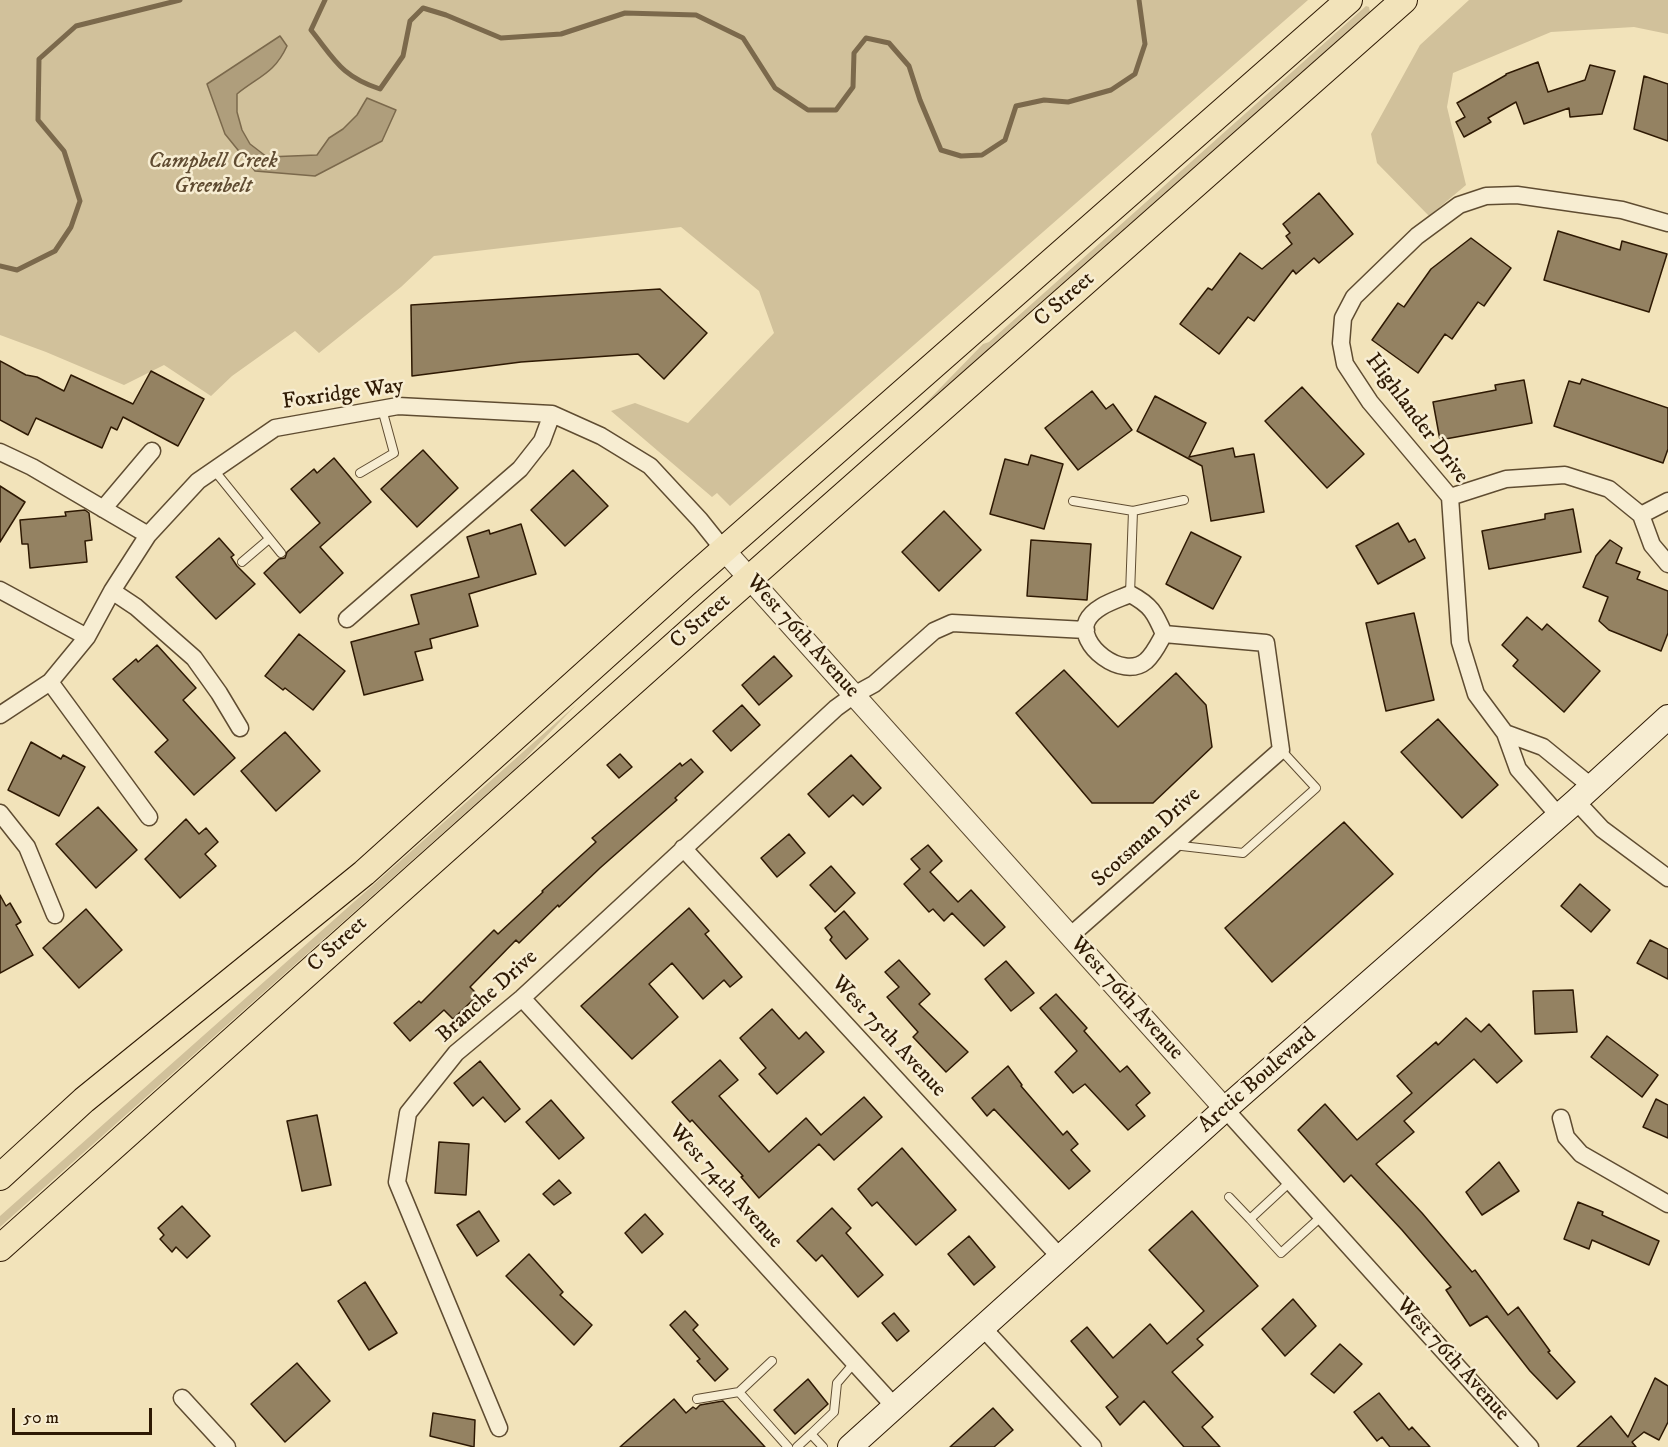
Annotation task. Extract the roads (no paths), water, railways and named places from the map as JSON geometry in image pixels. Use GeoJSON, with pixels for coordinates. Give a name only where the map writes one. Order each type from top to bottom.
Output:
{"type":"FeatureCollection","features":[{"type":"Feature","properties":{"kind":"main road","name":"C Street"},"geometry":{"type":"LineString","coordinates":[[0,1177],[84,1100],[364,873],[724,550],[1349,0]]}},
{"type":"Feature","properties":{"kind":"main road","name":"C Street"},"geometry":{"type":"LineString","coordinates":[[0,1248],[1404,0]]}},
{"type":"Feature","properties":{"kind":"main road","name":"Arctic Boulevard"},"geometry":{"type":"LineString","coordinates":[[850,1447],[1225,1109],[1576,802],[1668,717]]}},
{"type":"Feature","properties":{"kind":"street","name":"Highlander Drive"},"geometry":{"type":"LineString","coordinates":[[1576,802],[1518,769],[1505,733],[1476,694],[1460,642],[1450,497],[1370,402],[1345,364],[1341,343],[1343,318],[1354,297],[1417,236],[1459,205],[1486,196],[1517,195],[1622,210],[1668,223]]}},
{"type":"Feature","properties":{"kind":"street","name":"Foxridge Way"},"geometry":{"type":"LineString","coordinates":[[0,715],[50,682],[87,637],[112,591],[148,535],[198,481],[275,428],[398,406],[552,414],[601,436],[650,466],[700,520],[724,550]]}},
{"type":"Feature","properties":{"kind":"street"},"geometry":{"type":"LineString","coordinates":[[347,619],[520,469],[542,441],[552,414]]}},
{"type":"Feature","properties":{"kind":"street"},"geometry":{"type":"LineString","coordinates":[[103,509],[152,452]]}},
{"type":"Feature","properties":{"kind":"street"},"geometry":{"type":"LineString","coordinates":[[0,453],[32,467],[148,535]]}},
{"type":"Feature","properties":{"kind":"street"},"geometry":{"type":"LineString","coordinates":[[1450,497],[1506,479],[1565,475],[1609,489],[1641,515],[1652,545],[1668,564]]}},
{"type":"Feature","properties":{"kind":"street"},"geometry":{"type":"LineString","coordinates":[[1641,515],[1668,501]]}},
{"type":"Feature","properties":{"kind":"street","name":"West 76th Avenue"},"geometry":{"type":"LineString","coordinates":[[724,550],[1530,1447]]}},
{"type":"Feature","properties":{"kind":"street"},"geometry":{"type":"LineString","coordinates":[[0,590],[87,637]]}},
{"type":"Feature","properties":{"kind":"street"},"geometry":{"type":"LineString","coordinates":[[112,591],[136,607],[194,658],[240,728]]}},
{"type":"Feature","properties":{"kind":"street"},"geometry":{"type":"LineString","coordinates":[[1130,594],[1145,602],[1156,614],[1164,633],[1147,660],[1128,668],[1116,665],[1101,656],[1090,644],[1086,630],[1087,620],[1108,603],[1130,594]]}},
{"type":"Feature","properties":{"kind":"street","name":"Branche Drive"},"geometry":{"type":"LineString","coordinates":[[499,1428],[397,1182],[408,1113],[456,1053],[522,998],[828,716],[854,695],[874,684],[942,626],[952,623],[1086,630]]}},
{"type":"Feature","properties":{"kind":"street"},"geometry":{"type":"LineString","coordinates":[[1164,633],[1266,642],[1281,750]]}},
{"type":"Feature","properties":{"kind":"street"},"geometry":{"type":"LineString","coordinates":[[50,682],[149,817]]}},
{"type":"Feature","properties":{"kind":"street"},"geometry":{"type":"LineString","coordinates":[[1505,733],[1543,747],[1576,802],[1602,829],[1668,878]]}},
{"type":"Feature","properties":{"kind":"street","name":"Scotsman Drive"},"geometry":{"type":"LineString","coordinates":[[1070,936],[1281,750]]}},
{"type":"Feature","properties":{"kind":"street"},"geometry":{"type":"LineString","coordinates":[[0,813],[27,847],[55,915]]}},
{"type":"Feature","properties":{"kind":"street","name":"West 75th Avenue"},"geometry":{"type":"LineString","coordinates":[[683,848],[1060,1257]]}},
{"type":"Feature","properties":{"kind":"street","name":"West 74th Avenue"},"geometry":{"type":"LineString","coordinates":[[522,998],[895,1407]]}},
{"type":"Feature","properties":{"kind":"street"},"geometry":{"type":"LineString","coordinates":[[1561,1118],[1566,1137],[1581,1154],[1668,1204]]}},
{"type":"Feature","properties":{"kind":"street"},"geometry":{"type":"LineString","coordinates":[[983,1328],[1093,1447]]}},
{"type":"Feature","properties":{"kind":"street"},"geometry":{"type":"LineString","coordinates":[[182,1398],[227,1447]]}},
{"type":"Feature","properties":{"kind":"lane"},"geometry":{"type":"LineString","coordinates":[[360,473],[394,453],[382,409]]}},
{"type":"Feature","properties":{"kind":"lane"},"geometry":{"type":"LineString","coordinates":[[213,470],[281,553]]}},
{"type":"Feature","properties":{"kind":"lane"},"geometry":{"type":"LineString","coordinates":[[1073,501],[1133,511],[1184,500]]}},
{"type":"Feature","properties":{"kind":"lane"},"geometry":{"type":"LineString","coordinates":[[1130,594],[1133,511]]}},
{"type":"Feature","properties":{"kind":"lane"},"geometry":{"type":"LineString","coordinates":[[242,562],[269,539]]}},
{"type":"Feature","properties":{"kind":"lane"},"geometry":{"type":"LineString","coordinates":[[1172,845],[1244,853],[1317,788],[1281,750]]}},
{"type":"Feature","properties":{"kind":"lane"},"geometry":{"type":"LineString","coordinates":[[1250,1219],[1291,1181]]}},
{"type":"Feature","properties":{"kind":"lane"},"geometry":{"type":"LineString","coordinates":[[1229,1197],[1281,1253],[1322,1216]]}},
{"type":"Feature","properties":{"kind":"lane"},"geometry":{"type":"LineString","coordinates":[[697,1399],[739,1392],[772,1361]]}},
{"type":"Feature","properties":{"kind":"lane"},"geometry":{"type":"LineString","coordinates":[[797,1447],[834,1412],[837,1383],[855,1362]]}},
{"type":"Feature","properties":{"kind":"lane"},"geometry":{"type":"LineString","coordinates":[[739,1392],[788,1447]]}},
{"type":"Feature","properties":{"kind":"lane"},"geometry":{"type":"LineString","coordinates":[[811,1434],[823,1447]]}},
{"type":"Feature","properties":{"kind":"waterway"},"geometry":{"type":"LineString","coordinates":[[0,266],[17,270],[55,251],[71,227],[80,201],[64,151],[38,120],[39,59],[76,26],[180,0]]}},
{"type":"Feature","properties":{"kind":"waterway"},"geometry":{"type":"LineString","coordinates":[[325,0],[311,30],[347,73],[380,89],[403,56],[410,21],[423,8],[501,38],[561,34],[625,13],[696,15],[743,38],[775,88],[808,110],[836,110],[853,87],[854,53],[866,38],[889,43],[909,66],[920,100],[941,150],[961,156],[982,155],[1005,140],[1016,106],[1044,100],[1068,102],[1111,90],[1135,74],[1145,44],[1139,0]]}},
{"type":"Feature","properties":{"kind":"park label","name":"Campbell Creek Greenbelt"},"geometry":{"type":"Point","coordinates":[213,174]}}]}
